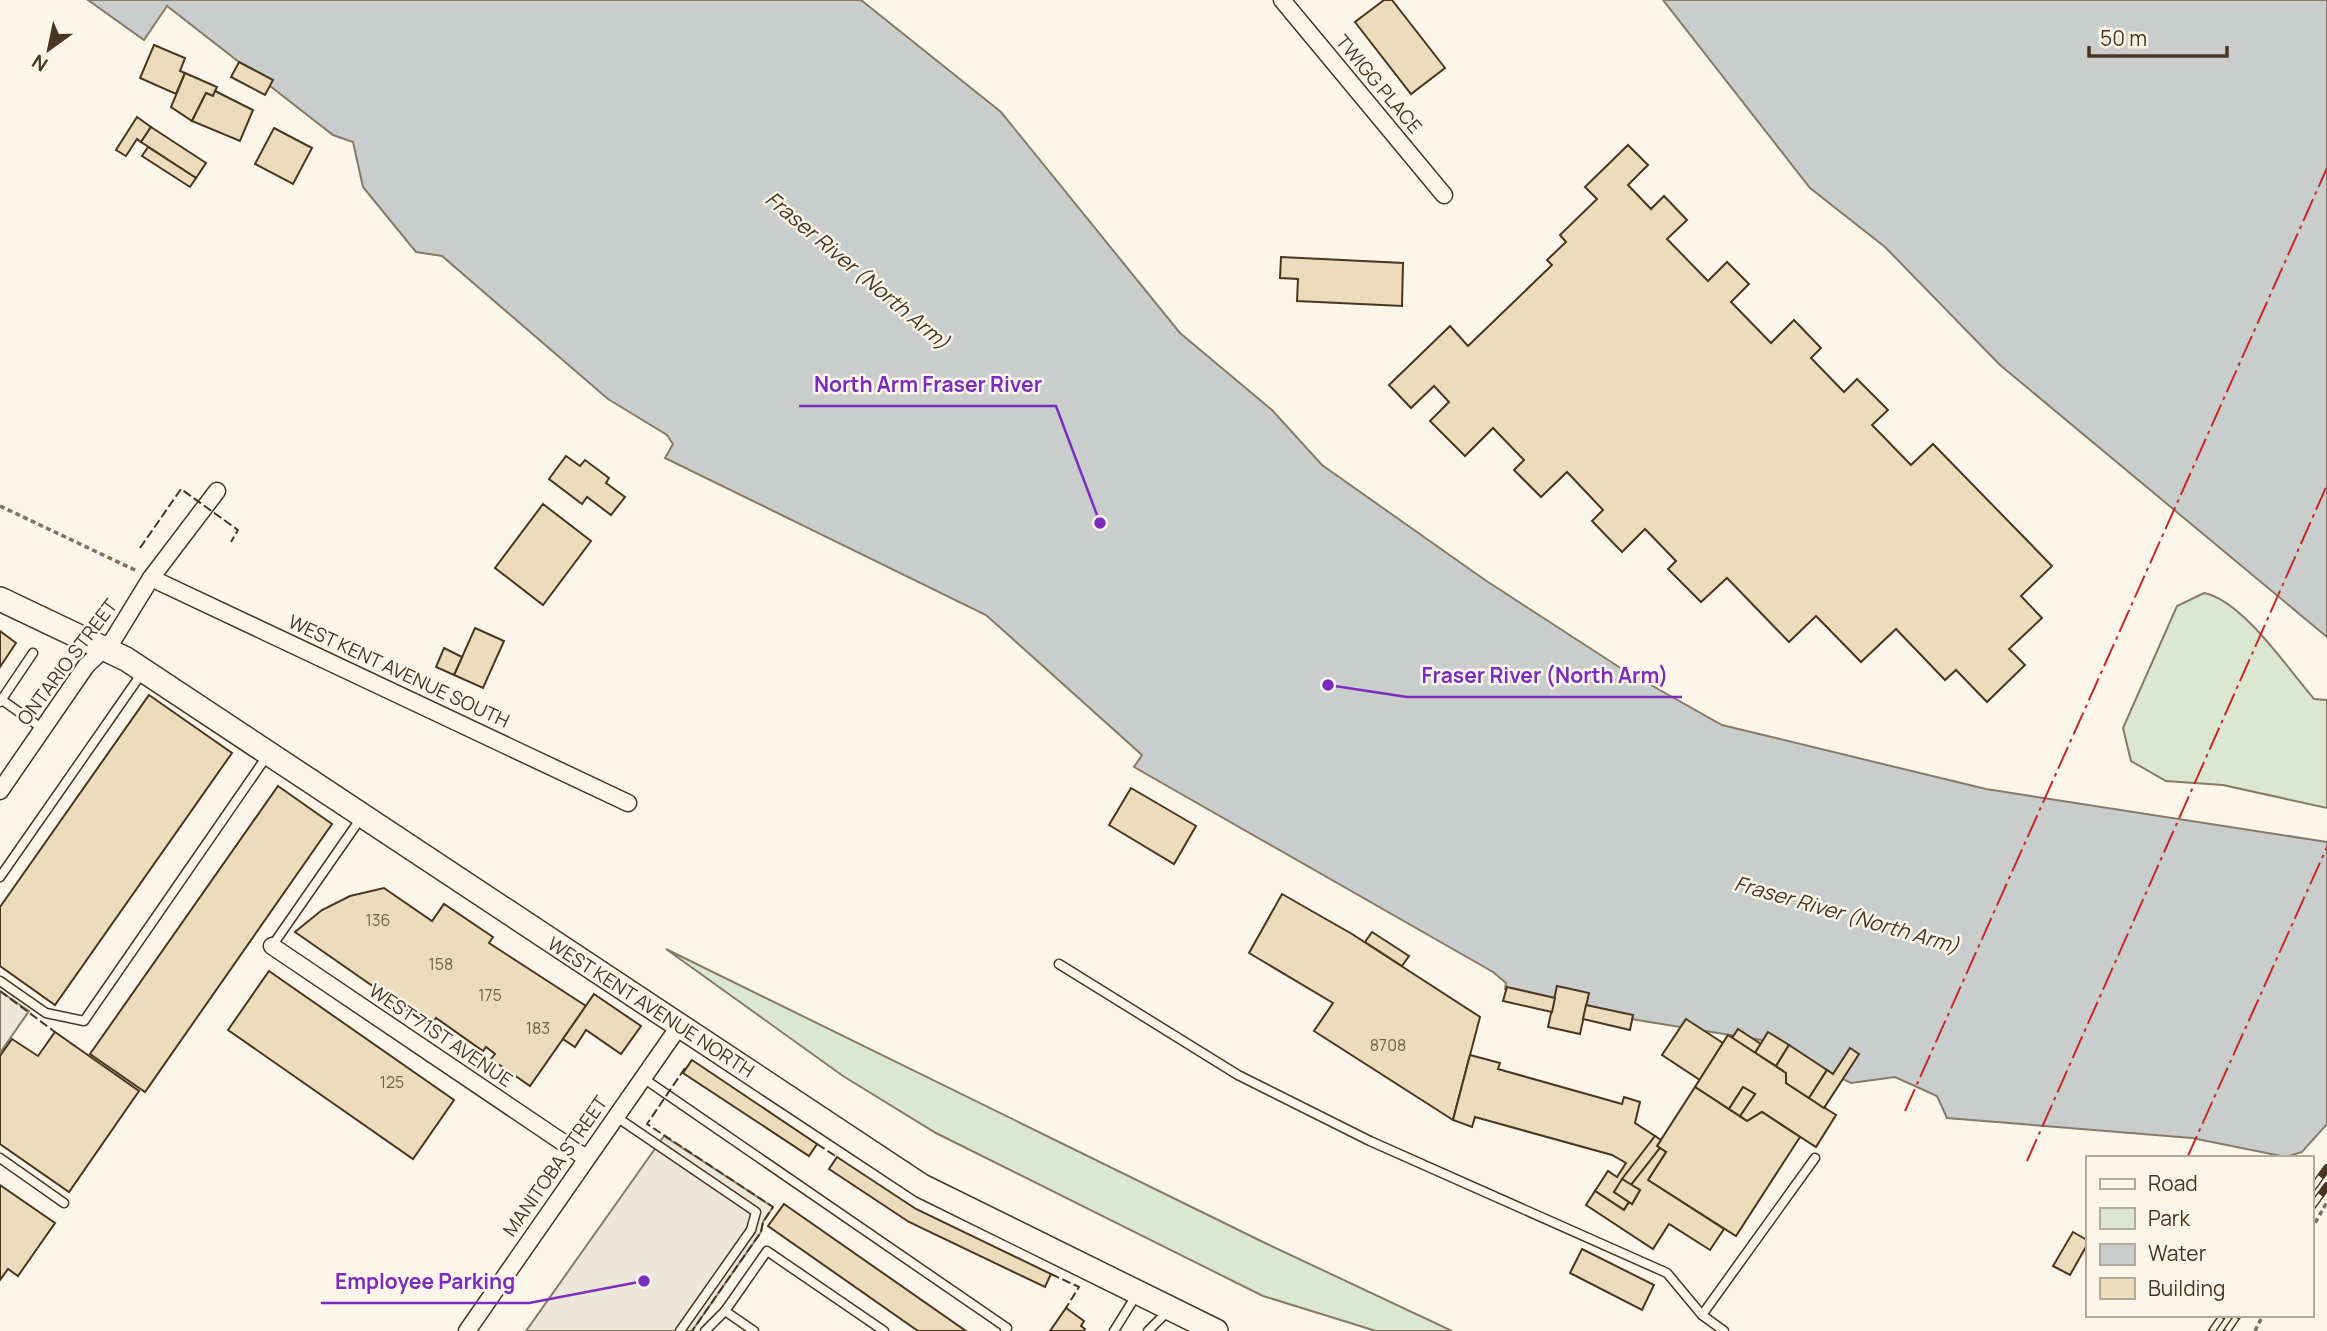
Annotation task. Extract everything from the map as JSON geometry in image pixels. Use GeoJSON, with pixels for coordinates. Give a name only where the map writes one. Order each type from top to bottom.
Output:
{"type":"FeatureCollection","features":[{"type":"Feature","properties":{"kind":"street","name":"TWIGG PLACE"},"geometry":{"type":"LineString","coordinates":[[1282,0],[1444,195]]}},
{"type":"Feature","properties":{"kind":"street","name":"ONTARIO STREET"},"geometry":{"type":"LineString","coordinates":[[0,791],[86,666],[105,649],[123,626],[151,578],[217,491]]}},
{"type":"Feature","properties":{"kind":"street","name":"WEST KENT AVENUE SOUTH"},"geometry":{"type":"LineString","coordinates":[[151,578],[628,803]]}},
{"type":"Feature","properties":{"kind":"street","name":"WEST KENT AVENUE NORTH"},"geometry":{"type":"LineString","coordinates":[[0,599],[143,670],[922,1186],[1216,1331]]}},
{"type":"Feature","properties":{"kind":"street","name":"WEST 71ST AVENUE"},"geometry":{"type":"LineString","coordinates":[[272,946],[586,1158]]}},
{"type":"Feature","properties":{"kind":"street","name":"MANITOBA STREET"},"geometry":{"type":"LineString","coordinates":[[467,1331],[680,1025]]}},
{"type":"Feature","properties":{"kind":"lane"},"geometry":{"type":"LineString","coordinates":[[33,653],[1,701],[43,729]]}},
{"type":"Feature","properties":{"kind":"lane"},"geometry":{"type":"LineString","coordinates":[[0,877],[143,670]]}},
{"type":"Feature","properties":{"kind":"lane"},"geometry":{"type":"LineString","coordinates":[[0,981],[47,1013],[84,1021],[269,753]]}},
{"type":"Feature","properties":{"kind":"lane"},"geometry":{"type":"LineString","coordinates":[[272,946],[363,816]]}},
{"type":"Feature","properties":{"kind":"lane"},"geometry":{"type":"LineString","coordinates":[[1059,964],[1250,1081],[1370,1141],[1667,1273],[1702,1315],[1724,1331]]}},
{"type":"Feature","properties":{"kind":"lane"},"geometry":{"type":"LineString","coordinates":[[642,1077],[996,1320],[1007,1328],[1005,1331]]}},
{"type":"Feature","properties":{"kind":"lane"},"geometry":{"type":"LineString","coordinates":[[615,1116],[756,1212],[751,1230],[680,1331]]}},
{"type":"Feature","properties":{"kind":"lane"},"geometry":{"type":"LineString","coordinates":[[0,1158],[64,1203]]}},
{"type":"Feature","properties":{"kind":"lane"},"geometry":{"type":"LineString","coordinates":[[1702,1315],[1815,1158]]}},
{"type":"Feature","properties":{"kind":"lane"},"geometry":{"type":"LineString","coordinates":[[705,1331],[725,1311],[767,1251],[884,1331]]}},
{"type":"Feature","properties":{"kind":"lane"},"geometry":{"type":"LineString","coordinates":[[1114,1331],[1137,1294]]}},
{"type":"Feature","properties":{"kind":"lane"},"geometry":{"type":"LineString","coordinates":[[1148,1331],[1170,1310]]}},
{"type":"Feature","properties":{"kind":"lane"},"geometry":{"type":"LineString","coordinates":[[725,1311],[754,1331]]}},
{"type":"Feature","properties":{"kind":"path"},"geometry":{"type":"LineString","coordinates":[[0,506],[151,578]]}},
{"type":"Feature","properties":{"kind":"path"},"geometry":{"type":"LineString","coordinates":[[2313,1226],[2327,1202]]}},
{"type":"Feature","properties":{"kind":"green space"},"geometry":{"type":"Polygon","coordinates":[[[2204,593],[2219,598],[2234,608],[2264,638],[2314,699],[2327,700],[2327,808],[2223,785],[2166,781],[2131,761],[2123,728],[2177,606],[2204,593]]]}},
{"type":"Feature","properties":{"kind":"green space"},"geometry":{"type":"Polygon","coordinates":[[[666,949],[1263,1242],[1452,1331],[1376,1331],[1263,1296],[936,1133],[843,1076],[666,949]]]}},
{"type":"Feature","properties":{"kind":"shaded area"},"geometry":{"type":"Polygon","coordinates":[[[0,991],[29,1011],[0,1053],[0,991]]]}},
{"type":"Feature","properties":{"kind":"shaded area"},"geometry":{"type":"Polygon","coordinates":[[[664,1136],[773,1207],[763,1222],[761,1232],[692,1331],[526,1331],[664,1136]]]}},
{"type":"Feature","properties":{"kind":"water"},"geometry":{"type":"Polygon","coordinates":[[[88,0],[861,0],[1001,112],[1180,333],[1272,410],[1322,465],[1485,580],[1619,667],[1722,725],[1986,789],[2327,842],[2327,1124],[2302,1152],[2281,1156],[2192,1138],[1947,1118],[1937,1096],[1895,1077],[1851,1083],[1761,1040],[1637,1020],[1505,989],[1506,983],[1493,972],[1134,767],[1142,755],[986,615],[665,458],[673,444],[667,435],[608,399],[442,256],[416,252],[363,187],[353,142],[333,135],[167,6],[144,40],[88,0]]]}},
{"type":"Feature","properties":{"kind":"water"},"geometry":{"type":"Polygon","coordinates":[[[1663,0],[2327,0],[2327,637],[2000,365],[1885,247],[1810,188],[1663,0]]]}},
{"type":"Feature","properties":{"kind":"building"},"geometry":{"type":"Polygon","coordinates":[[[1384,0],[1392,0],[1445,68],[1411,94],[1355,22],[1384,0]]]}},
{"type":"Feature","properties":{"kind":"building"},"geometry":{"type":"Polygon","coordinates":[[[154,45],[185,58],[180,71],[185,73],[176,94],[140,78],[154,45]]]}},
{"type":"Feature","properties":{"kind":"building"},"geometry":{"type":"Polygon","coordinates":[[[239,62],[273,80],[265,95],[231,77],[239,62]]]}},
{"type":"Feature","properties":{"kind":"building"},"geometry":{"type":"Polygon","coordinates":[[[185,73],[217,87],[213,96],[206,93],[192,121],[171,107],[185,73]]]}},
{"type":"Feature","properties":{"kind":"building"},"geometry":{"type":"Polygon","coordinates":[[[215,91],[253,110],[240,141],[192,121],[206,93],[213,96],[215,91]]]}},
{"type":"Feature","properties":{"kind":"building"},"geometry":{"type":"Polygon","coordinates":[[[137,117],[151,127],[141,142],[137,139],[126,156],[116,150],[137,117]]]}},
{"type":"Feature","properties":{"kind":"building"},"geometry":{"type":"Polygon","coordinates":[[[151,127],[206,163],[196,178],[141,142],[151,127]]]}},
{"type":"Feature","properties":{"kind":"building"},"geometry":{"type":"Polygon","coordinates":[[[274,128],[312,148],[293,184],[255,164],[274,128]]]}},
{"type":"Feature","properties":{"kind":"building"},"geometry":{"type":"Polygon","coordinates":[[[1628,145],[1648,165],[1628,185],[1651,209],[1664,196],[1687,220],[1667,239],[1708,281],[1727,262],[1749,284],[1731,302],[1771,343],[1794,320],[1821,348],[1811,358],[1844,392],[1857,379],[1888,410],[1872,425],[1911,465],[1933,444],[2052,566],[2021,596],[2042,618],[2009,649],[2025,665],[1987,702],[1956,670],[1945,680],[1896,629],[1861,662],[1816,616],[1789,642],[1727,578],[1701,602],[1668,569],[1676,561],[1645,529],[1622,552],[1592,521],[1603,510],[1567,472],[1541,497],[1514,470],[1524,460],[1493,428],[1465,456],[1430,421],[1449,402],[1434,386],[1411,408],[1389,385],[1450,326],[1468,346],[1552,265],[1547,260],[1566,242],[1560,235],[1597,199],[1585,187],[1628,145]]]}},
{"type":"Feature","properties":{"kind":"building"},"geometry":{"type":"Polygon","coordinates":[[[148,147],[196,178],[190,187],[142,156],[148,147]]]}},
{"type":"Feature","properties":{"kind":"building"},"geometry":{"type":"Polygon","coordinates":[[[1281,257],[1403,263],[1402,306],[1297,301],[1298,279],[1280,278],[1281,257]]]}},
{"type":"Feature","properties":{"kind":"building"},"geometry":{"type":"Polygon","coordinates":[[[566,456],[580,466],[585,460],[609,478],[606,483],[625,497],[611,515],[587,497],[582,504],[549,479],[566,456]]]}},
{"type":"Feature","properties":{"kind":"building"},"geometry":{"type":"Polygon","coordinates":[[[543,504],[591,541],[543,605],[495,568],[543,504]]]}},
{"type":"Feature","properties":{"kind":"building"},"geometry":{"type":"Polygon","coordinates":[[[475,628],[504,641],[483,688],[454,675],[475,628]]]}},
{"type":"Feature","properties":{"kind":"building"},"geometry":{"type":"Polygon","coordinates":[[[0,631],[16,643],[0,667],[0,631]]]}},
{"type":"Feature","properties":{"kind":"building"},"geometry":{"type":"Polygon","coordinates":[[[444,648],[462,657],[454,675],[436,667],[444,648]]]}},
{"type":"Feature","properties":{"kind":"building"},"geometry":{"type":"Polygon","coordinates":[[[149,695],[232,753],[55,1005],[0,966],[0,907],[149,695]]]}},
{"type":"Feature","properties":{"kind":"building"},"geometry":{"type":"Polygon","coordinates":[[[278,786],[332,824],[145,1092],[90,1054],[278,786]]]}},
{"type":"Feature","properties":{"kind":"building"},"geometry":{"type":"Polygon","coordinates":[[[1131,788],[1196,826],[1174,864],[1109,825],[1131,788]]]}},
{"type":"Feature","properties":{"kind":"building"},"geometry":{"type":"Polygon","coordinates":[[[384,888],[432,921],[444,904],[493,937],[489,943],[586,1006],[530,1086],[491,1059],[495,1054],[486,1047],[483,1051],[436,1018],[430,1026],[295,932],[322,910],[350,896],[384,888]]]}},
{"type":"Feature","properties":{"kind":"building"},"geometry":{"type":"Polygon","coordinates":[[[1282,894],[1352,934],[1480,1017],[1453,1120],[1314,1031],[1333,1003],[1249,953],[1282,894]]]}},
{"type":"Feature","properties":{"kind":"building"},"geometry":{"type":"Polygon","coordinates":[[[1372,932],[1409,956],[1402,966],[1365,942],[1372,932]]]}},
{"type":"Feature","properties":{"kind":"building"},"geometry":{"type":"Polygon","coordinates":[[[269,971],[454,1100],[413,1159],[228,1030],[269,971]]]}},
{"type":"Feature","properties":{"kind":"building"},"geometry":{"type":"Polygon","coordinates":[[[1557,986],[1589,993],[1580,1034],[1548,1027],[1557,986]]]}},
{"type":"Feature","properties":{"kind":"building"},"geometry":{"type":"Polygon","coordinates":[[[1507,987],[1555,998],[1552,1012],[1503,1001],[1507,987]]]}},
{"type":"Feature","properties":{"kind":"building"},"geometry":{"type":"Polygon","coordinates":[[[594,994],[641,1026],[621,1054],[586,1030],[575,1047],[563,1039],[594,994]]]}},
{"type":"Feature","properties":{"kind":"building"},"geometry":{"type":"Polygon","coordinates":[[[1586,1005],[1633,1015],[1630,1030],[1583,1019],[1586,1005]]]}},
{"type":"Feature","properties":{"kind":"building"},"geometry":{"type":"Polygon","coordinates":[[[1686,1019],[1723,1043],[1700,1080],[1662,1055],[1686,1019]]]}},
{"type":"Feature","properties":{"kind":"building"},"geometry":{"type":"Polygon","coordinates":[[[1738,1029],[1761,1044],[1755,1053],[1732,1038],[1738,1029]]]}},
{"type":"Feature","properties":{"kind":"building"},"geometry":{"type":"Polygon","coordinates":[[[55,1032],[139,1091],[69,1192],[0,1144],[0,1056],[12,1039],[38,1056],[55,1032]]]}},
{"type":"Feature","properties":{"kind":"building"},"geometry":{"type":"Polygon","coordinates":[[[1768,1032],[1789,1045],[1776,1066],[1755,1053],[1768,1032]]]}},
{"type":"Feature","properties":{"kind":"building"},"geometry":{"type":"Polygon","coordinates":[[[1728,1035],[1786,1073],[1786,1083],[1836,1115],[1816,1147],[1762,1112],[1747,1121],[1740,1116],[1755,1094],[1743,1087],[1729,1109],[1695,1087],[1728,1035]]]}},
{"type":"Feature","properties":{"kind":"building"},"geometry":{"type":"Polygon","coordinates":[[[1789,1045],[1827,1070],[1809,1098],[1786,1083],[1786,1073],[1776,1066],[1789,1045]]]}},
{"type":"Feature","properties":{"kind":"building"},"geometry":{"type":"Polygon","coordinates":[[[1850,1048],[1859,1054],[1824,1108],[1809,1098],[1827,1070],[1833,1074],[1850,1048]]]}},
{"type":"Feature","properties":{"kind":"building"},"geometry":{"type":"Polygon","coordinates":[[[1470,1055],[1500,1063],[1498,1069],[1622,1104],[1624,1097],[1640,1102],[1635,1123],[1655,1136],[1614,1192],[1629,1202],[1624,1210],[1595,1191],[1608,1171],[1617,1177],[1626,1163],[1612,1155],[1475,1117],[1472,1127],[1453,1120],[1470,1055]]]}},
{"type":"Feature","properties":{"kind":"building"},"geometry":{"type":"Polygon","coordinates":[[[692,1060],[817,1144],[809,1156],[683,1073],[692,1060]]]}},
{"type":"Feature","properties":{"kind":"building"},"geometry":{"type":"Polygon","coordinates":[[[1695,1087],[1747,1121],[1762,1112],[1800,1137],[1736,1236],[1648,1180],[1666,1152],[1657,1146],[1695,1087]]]}},
{"type":"Feature","properties":{"kind":"building"},"geometry":{"type":"Polygon","coordinates":[[[1743,1087],[1755,1094],[1740,1116],[1729,1109],[1743,1087]]]}},
{"type":"Feature","properties":{"kind":"building"},"geometry":{"type":"Polygon","coordinates":[[[1655,1136],[1661,1140],[1657,1146],[1660,1148],[1631,1185],[1622,1179],[1655,1136]]]}},
{"type":"Feature","properties":{"kind":"building"},"geometry":{"type":"Polygon","coordinates":[[[1660,1148],[1666,1152],[1648,1180],[1724,1229],[1710,1250],[1669,1224],[1653,1249],[1586,1205],[1595,1191],[1624,1210],[1629,1202],[1632,1204],[1640,1190],[1631,1185],[1660,1148]]]}},
{"type":"Feature","properties":{"kind":"building"},"geometry":{"type":"Polygon","coordinates":[[[837,1157],[916,1209],[1051,1274],[1045,1287],[909,1222],[829,1169],[837,1157]]]}},
{"type":"Feature","properties":{"kind":"building"},"geometry":{"type":"Polygon","coordinates":[[[1622,1179],[1640,1190],[1632,1204],[1614,1192],[1622,1179]]]}},
{"type":"Feature","properties":{"kind":"building"},"geometry":{"type":"Polygon","coordinates":[[[0,1185],[55,1223],[18,1276],[8,1269],[0,1280],[0,1185]]]}},
{"type":"Feature","properties":{"kind":"building"},"geometry":{"type":"Polygon","coordinates":[[[784,1204],[966,1331],[918,1331],[768,1226],[784,1204]]]}},
{"type":"Feature","properties":{"kind":"building"},"geometry":{"type":"Polygon","coordinates":[[[2073,1232],[2086,1239],[2086,1247],[2070,1275],[2053,1266],[2073,1232]]]}},
{"type":"Feature","properties":{"kind":"building"},"geometry":{"type":"Polygon","coordinates":[[[1582,1249],[1654,1285],[1642,1310],[1570,1273],[1582,1249]]]}},
{"type":"Feature","properties":{"kind":"building"},"geometry":{"type":"Polygon","coordinates":[[[1066,1308],[1084,1321],[1081,1326],[1084,1331],[1050,1331],[1066,1308]]]}},
{"type":"Feature","properties":{"kind":"railway"},"geometry":{"type":"LineString","coordinates":[[2313,1187],[2327,1168]]}},
{"type":"Feature","properties":{"kind":"railway"},"geometry":{"type":"LineString","coordinates":[[2313,1205],[2327,1186]]}},
{"type":"Feature","properties":{"kind":"railway"},"geometry":{"type":"LineString","coordinates":[[2212,1331],[2222,1317]]}},
{"type":"Feature","properties":{"kind":"railway"},"geometry":{"type":"LineString","coordinates":[[2227,1331],[2237,1317]]}},
{"type":"Feature","properties":{"kind":"fence"},"geometry":{"type":"LineString","coordinates":[[140,548],[181,489],[238,530],[231,542]]}},
{"type":"Feature","properties":{"kind":"fence"},"geometry":{"type":"LineString","coordinates":[[0,991],[55,1032]]}},
{"type":"Feature","properties":{"kind":"fence"},"geometry":{"type":"LineString","coordinates":[[685,1068],[647,1124],[773,1207],[763,1222],[761,1232],[692,1331]]}},
{"type":"Feature","properties":{"kind":"fence"},"geometry":{"type":"LineString","coordinates":[[817,1144],[837,1157]]}},
{"type":"Feature","properties":{"kind":"fence"},"geometry":{"type":"LineString","coordinates":[[1051,1274],[1079,1287],[1066,1308]]}},
{"type":"Feature","properties":{"kind":"power"},"geometry":{"type":"LineString","coordinates":[[1905,1111],[2327,168]]}},
{"type":"Feature","properties":{"kind":"power"},"geometry":{"type":"LineString","coordinates":[[2027,1161],[2327,485]]}},
{"type":"Feature","properties":{"kind":"power"},"geometry":{"type":"LineString","coordinates":[[2188,1156],[2327,847]]}},
{"type":"Feature","properties":{"kind":"place","name":"North Arm Fraser River"},"geometry":{"type":"Point","coordinates":[1100,523]}},
{"type":"Feature","properties":{"kind":"place","name":"Fraser River (North Arm)"},"geometry":{"type":"Point","coordinates":[1328,685]}},
{"type":"Feature","properties":{"kind":"place","name":"Employee Parking"},"geometry":{"type":"Point","coordinates":[644,1281]}}]}
